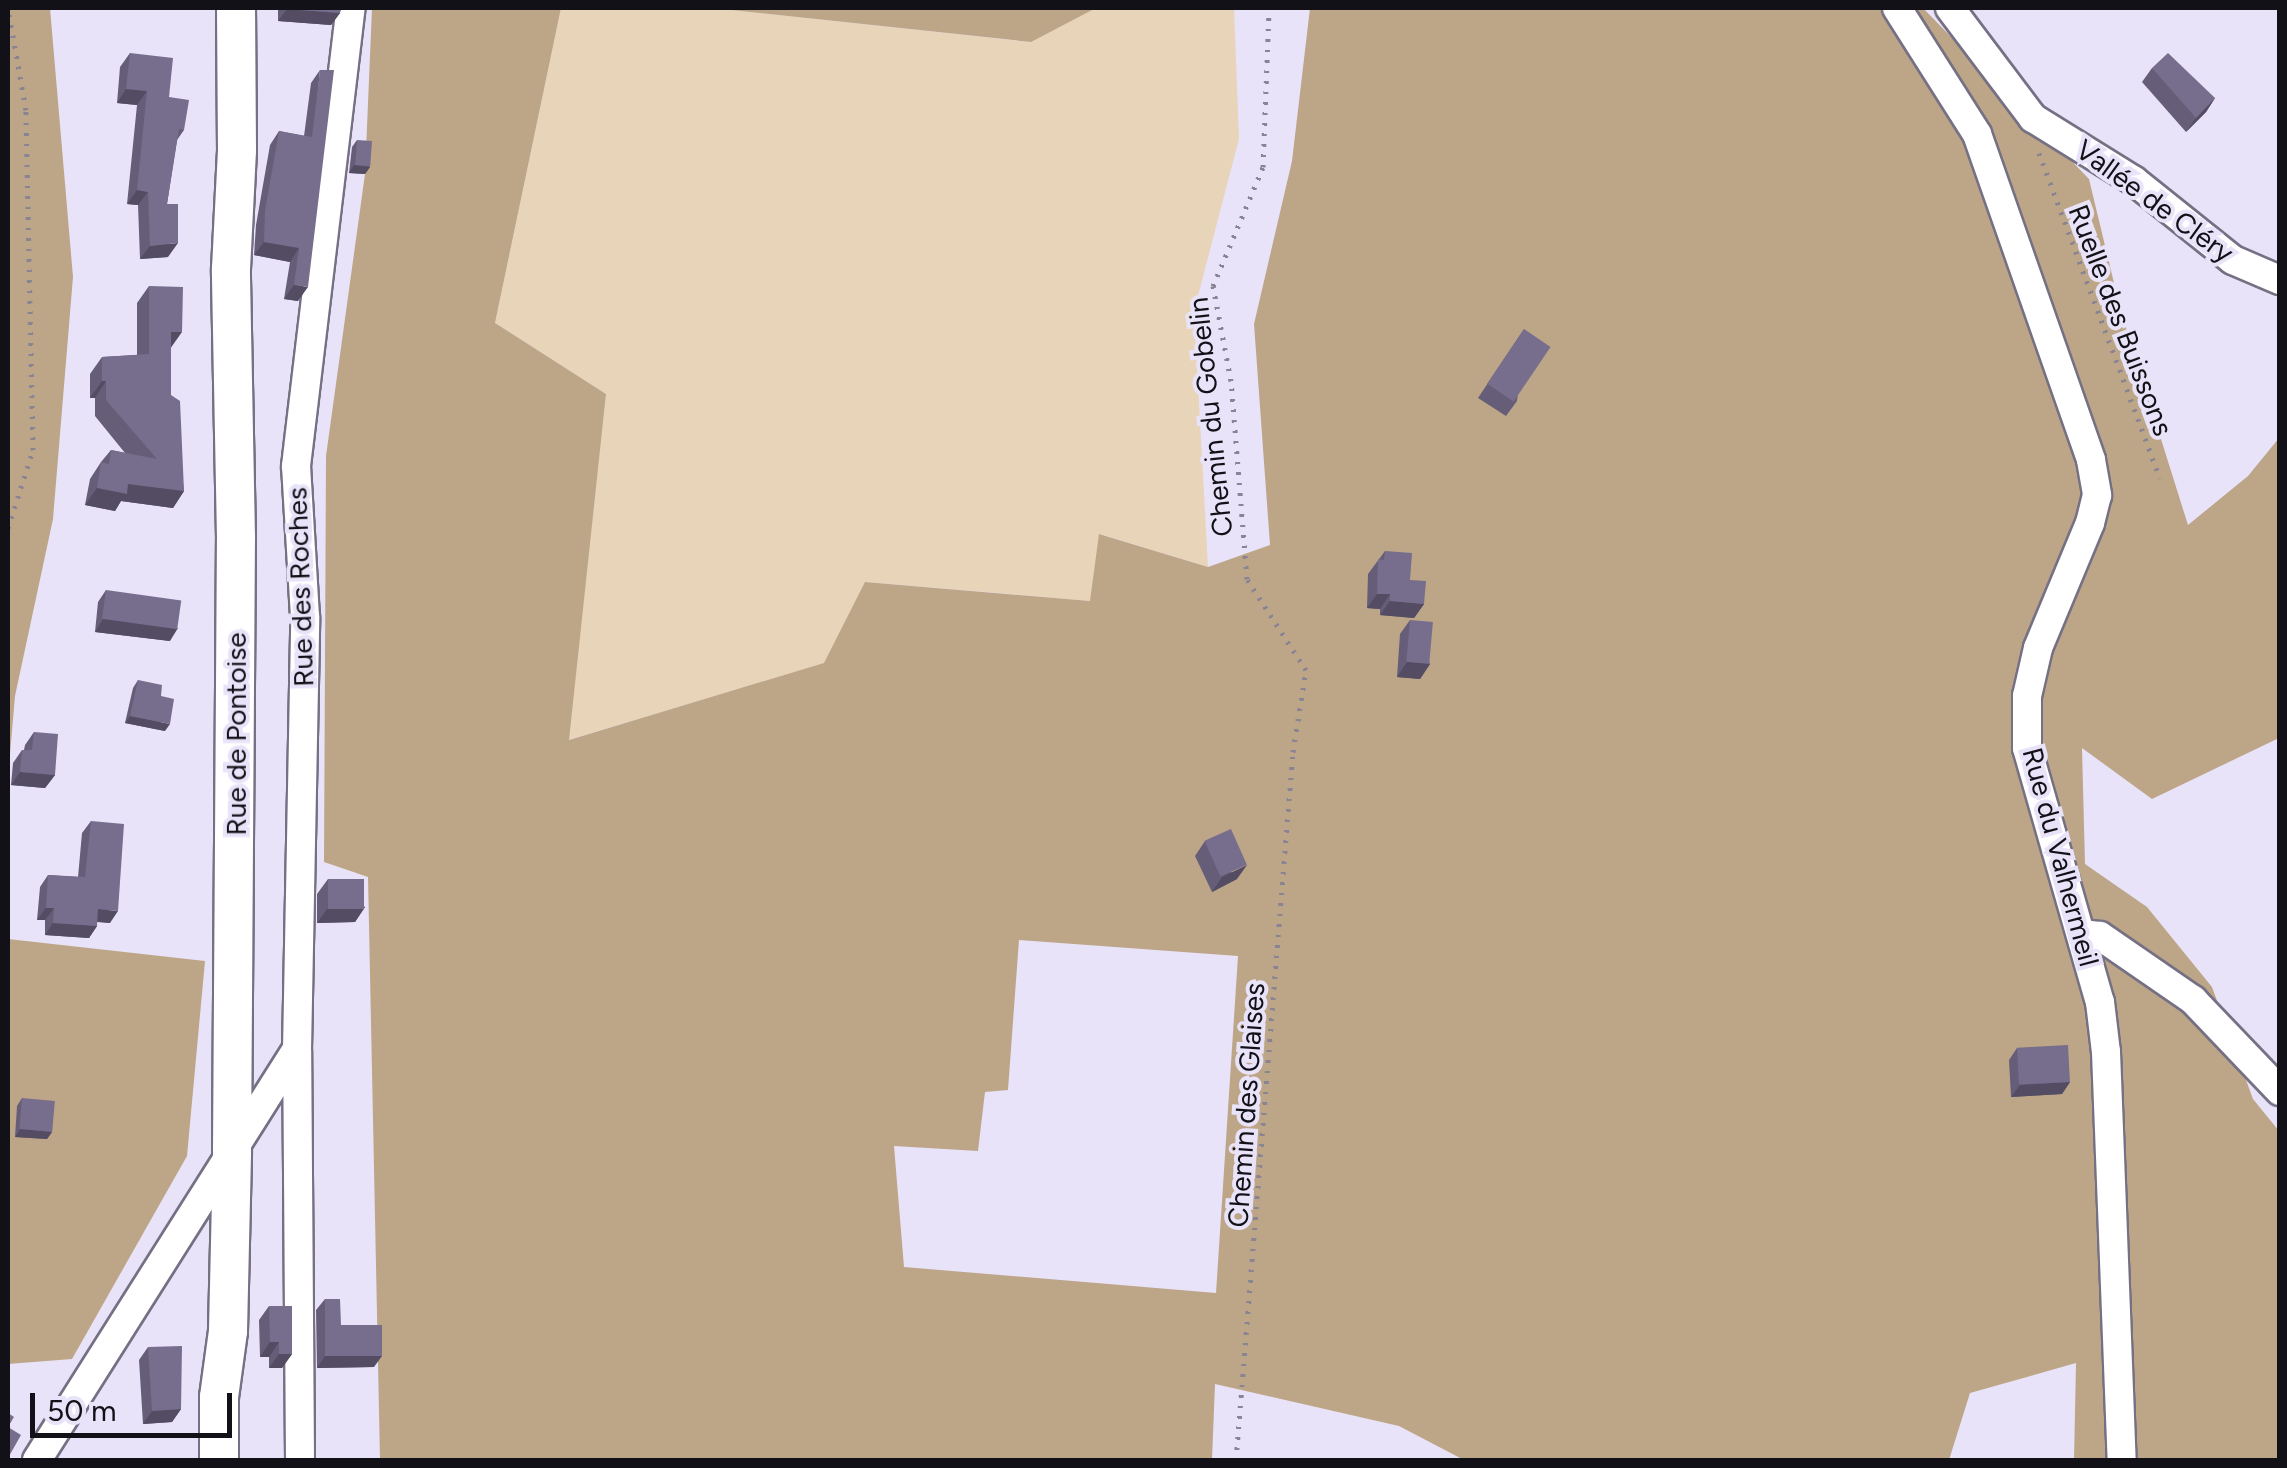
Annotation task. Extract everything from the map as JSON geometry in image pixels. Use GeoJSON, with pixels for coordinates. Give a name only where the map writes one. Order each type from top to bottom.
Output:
{"type":"FeatureCollection","features":[{"type":"Feature","properties":{"kind":"main road","name":"Rue de Pontoise"},"geometry":{"type":"LineString","coordinates":[[219,1460],[232,1151],[236,538],[231,269],[236,8]]}},
{"type":"Feature","properties":{"kind":"street","name":"Rue des Roches"},"geometry":{"type":"LineString","coordinates":[[300,1460],[297,1050],[305,617],[296,466],[351,8]]}},
{"type":"Feature","properties":{"kind":"street","name":"Rue du Valhermeil"},"geometry":{"type":"LineString","coordinates":[[1897,8],[1977,134],[2091,460],[2096,495],[2090,523],[2038,648],[2027,696],[2028,748],[2082,934],[2106,1052],[2122,1460]]}},
{"type":"Feature","properties":{"kind":"street"},"geometry":{"type":"LineString","coordinates":[[1950,8],[2033,118]]}},
{"type":"Feature","properties":{"kind":"street","name":"Vallée de Cléry"},"geometry":{"type":"LineString","coordinates":[[2033,118],[2133,180],[2233,260],[2280,280]]}},
{"type":"Feature","properties":{"kind":"street"},"geometry":{"type":"LineString","coordinates":[[2082,934],[2100,936],[2194,1000],[2280,1091]]}},
{"type":"Feature","properties":{"kind":"street"},"geometry":{"type":"LineString","coordinates":[[37,1460],[297,1050]]}},
{"type":"Feature","properties":{"kind":"path"},"geometry":{"type":"LineString","coordinates":[[8,8],[26,110],[33,450],[8,528]]}},
{"type":"Feature","properties":{"kind":"path","name":"Chemin du Gobelin"},"geometry":{"type":"LineString","coordinates":[[1269,8],[1264,167],[1213,286],[1231,381],[1247,580],[1306,670],[1293,752]]}},
{"type":"Feature","properties":{"kind":"path","name":"Ruelle des Buissons"},"geometry":{"type":"LineString","coordinates":[[2033,118],[2036,143],[2058,213],[2160,478]]}},
{"type":"Feature","properties":{"kind":"path","name":"Chemin des Glaises"},"geometry":{"type":"LineString","coordinates":[[1236,1460],[1248,1354],[1293,752]]}},
{"type":"Feature","properties":{"kind":"shaded area"},"geometry":{"type":"Polygon","coordinates":[[[8,8],[50,8],[73,277],[53,519],[15,696],[8,778],[8,8]]]}},
{"type":"Feature","properties":{"kind":"shaded area"},"geometry":{"type":"Polygon","coordinates":[[[372,8],[561,8],[495,323],[606,394],[569,740],[824,663],[865,582],[1090,601],[1099,534],[1208,567],[1270,545],[1254,324],[1292,161],[1310,8],[1923,8],[2089,179],[2121,312],[2188,525],[2248,476],[2279,438],[2279,738],[2152,799],[2082,748],[2085,864],[2147,907],[2212,987],[2253,1099],[2279,1131],[2279,1460],[2074,1460],[2076,1363],[1970,1393],[1949,1460],[1464,1460],[1399,1426],[1215,1384],[1212,1460],[380,1460],[368,877],[324,862],[326,456],[365,174],[372,8]],[[1019,940],[1008,1090],[985,1092],[978,1151],[894,1146],[904,1267],[1216,1293],[1238,956],[1019,940]]]}},
{"type":"Feature","properties":{"kind":"shaded area"},"geometry":{"type":"Polygon","coordinates":[[[561,8],[713,8],[1030,42],[1096,8],[1234,8],[1239,139],[1194,311],[1208,567],[1100,534],[1091,601],[866,582],[825,663],[568,740],[606,394],[495,323],[561,8]]]}},
{"type":"Feature","properties":{"kind":"shaded area"},"geometry":{"type":"Polygon","coordinates":[[[713,8],[1096,8],[1031,42],[713,8]]]}},
{"type":"Feature","properties":{"kind":"shaded area"},"geometry":{"type":"Polygon","coordinates":[[[8,939],[205,961],[187,1156],[72,1359],[8,1364],[8,939]]]}},
{"type":"Feature","properties":{"kind":"building"},"geometry":{"type":"Polygon","coordinates":[[[287,8],[341,8],[340,13],[287,8]]]}},
{"type":"Feature","properties":{"kind":"building"},"geometry":{"type":"Polygon","coordinates":[[[130,53],[173,58],[169,97],[189,100],[184,130],[179,129],[167,204],[178,204],[178,243],[150,246],[148,192],[137,190],[147,91],[126,89],[130,53]]]}},
{"type":"Feature","properties":{"kind":"building"},"geometry":{"type":"Polygon","coordinates":[[[2168,53],[2215,98],[2196,118],[2152,68],[2168,53]]]}},
{"type":"Feature","properties":{"kind":"building"},"geometry":{"type":"Polygon","coordinates":[[[320,70],[334,70],[308,287],[294,285],[299,248],[264,242],[265,211],[279,131],[312,137],[320,70]]]}},
{"type":"Feature","properties":{"kind":"building"},"geometry":{"type":"Polygon","coordinates":[[[357,140],[372,141],[370,166],[355,165],[357,140]]]}},
{"type":"Feature","properties":{"kind":"building"},"geometry":{"type":"Polygon","coordinates":[[[149,286],[183,287],[182,332],[171,332],[171,395],[180,401],[184,491],[128,484],[127,494],[97,488],[101,462],[109,464],[111,450],[157,459],[106,400],[102,357],[149,354],[149,286]]]}},
{"type":"Feature","properties":{"kind":"building"},"geometry":{"type":"Polygon","coordinates":[[[1524,329],[1551,347],[1514,402],[1487,384],[1524,329]]]}},
{"type":"Feature","properties":{"kind":"building"},"geometry":{"type":"Polygon","coordinates":[[[1385,551],[1412,553],[1410,580],[1426,581],[1424,604],[1390,601],[1390,594],[1377,594],[1378,559],[1384,560],[1385,551]]]}},
{"type":"Feature","properties":{"kind":"building"},"geometry":{"type":"Polygon","coordinates":[[[106,590],[181,601],[177,629],[102,619],[106,590]]]}},
{"type":"Feature","properties":{"kind":"building"},"geometry":{"type":"Polygon","coordinates":[[[1410,620],[1433,622],[1429,664],[1406,662],[1410,620]]]}},
{"type":"Feature","properties":{"kind":"building"},"geometry":{"type":"Polygon","coordinates":[[[138,680],[162,685],[161,696],[174,699],[170,724],[130,716],[138,680]]]}},
{"type":"Feature","properties":{"kind":"building"},"geometry":{"type":"Polygon","coordinates":[[[34,732],[58,734],[55,775],[20,772],[22,750],[32,750],[34,732]]]}},
{"type":"Feature","properties":{"kind":"building"},"geometry":{"type":"Polygon","coordinates":[[[91,821],[124,824],[118,911],[98,909],[97,926],[53,923],[54,908],[46,908],[48,875],[85,877],[91,821]]]}},
{"type":"Feature","properties":{"kind":"building"},"geometry":{"type":"Polygon","coordinates":[[[1231,829],[1247,865],[1220,876],[1205,841],[1231,829]]]}},
{"type":"Feature","properties":{"kind":"building"},"geometry":{"type":"Polygon","coordinates":[[[328,879],[364,879],[364,909],[328,909],[328,879]]]}},
{"type":"Feature","properties":{"kind":"building"},"geometry":{"type":"Polygon","coordinates":[[[2068,1045],[2070,1082],[2019,1085],[2017,1048],[2068,1045]]]}},
{"type":"Feature","properties":{"kind":"building"},"geometry":{"type":"Polygon","coordinates":[[[22,1098],[55,1101],[52,1132],[19,1129],[22,1098]]]}},
{"type":"Feature","properties":{"kind":"building"},"geometry":{"type":"Polygon","coordinates":[[[325,1299],[340,1299],[341,1325],[382,1325],[382,1356],[325,1356],[325,1299]]]}},
{"type":"Feature","properties":{"kind":"building"},"geometry":{"type":"Polygon","coordinates":[[[269,1306],[292,1306],[292,1354],[279,1354],[279,1342],[270,1342],[269,1306]]]}},
{"type":"Feature","properties":{"kind":"building"},"geometry":{"type":"Polygon","coordinates":[[[182,1346],[181,1409],[152,1411],[148,1347],[182,1346]]]}},
{"type":"Feature","properties":{"kind":"building"},"geometry":{"type":"Polygon","coordinates":[[[8,1427],[21,1435],[8,1458],[8,1427]]]}}]}
